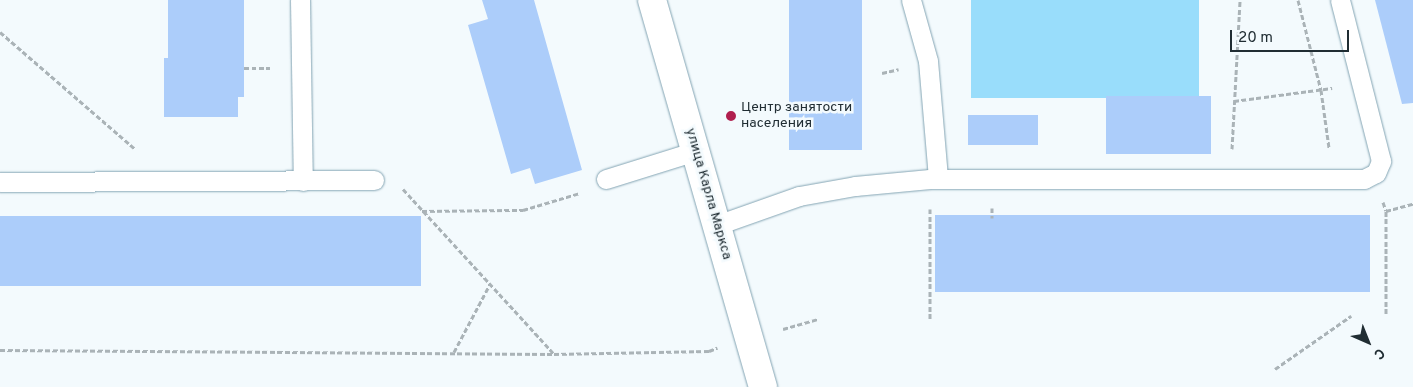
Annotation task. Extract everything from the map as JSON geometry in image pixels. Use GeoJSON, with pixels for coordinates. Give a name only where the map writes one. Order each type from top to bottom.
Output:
{"type":"FeatureCollection","features":[{"type":"Feature","properties":{"kind":"street","name":"улица Карла Маркса"},"geometry":{"type":"LineString","coordinates":[[652,0],[763,387]]}},
{"type":"Feature","properties":{"kind":"lane"},"geometry":{"type":"LineString","coordinates":[[300,0],[303,181]]}},
{"type":"Feature","properties":{"kind":"lane"},"geometry":{"type":"LineString","coordinates":[[911,0],[928,61],[934,179]]}},
{"type":"Feature","properties":{"kind":"lane"},"geometry":{"type":"LineString","coordinates":[[717,225],[799,196],[854,186],[934,179],[1364,179],[1376,173],[1382,161],[1340,0]]}},
{"type":"Feature","properties":{"kind":"lane"},"geometry":{"type":"LineString","coordinates":[[606,179],[696,151]]}},
{"type":"Feature","properties":{"kind":"lane"},"geometry":{"type":"LineString","coordinates":[[0,182],[374,180]]}},
{"type":"Feature","properties":{"kind":"path"},"geometry":{"type":"LineString","coordinates":[[1230,179],[1240,0]]}},
{"type":"Feature","properties":{"kind":"path"},"geometry":{"type":"LineString","coordinates":[[1298,0],[1321,90],[1333,179]]}},
{"type":"Feature","properties":{"kind":"path"},"geometry":{"type":"LineString","coordinates":[[0,32],[172,181]]}},
{"type":"Feature","properties":{"kind":"path"},"geometry":{"type":"LineString","coordinates":[[1234,101],[1362,84]]}},
{"type":"Feature","properties":{"kind":"path"},"geometry":{"type":"LineString","coordinates":[[1376,173],[1386,211],[1386,316]]}},
{"type":"Feature","properties":{"kind":"path"},"geometry":{"type":"LineString","coordinates":[[422,211],[523,210],[597,188],[606,179]]}},
{"type":"Feature","properties":{"kind":"path"},"geometry":{"type":"LineString","coordinates":[[930,319],[934,179]]}},
{"type":"Feature","properties":{"kind":"path"},"geometry":{"type":"LineString","coordinates":[[399,186],[554,354]]}},
{"type":"Feature","properties":{"kind":"path"},"geometry":{"type":"LineString","coordinates":[[1386,211],[1413,204]]}},
{"type":"Feature","properties":{"kind":"path"},"geometry":{"type":"LineString","coordinates":[[454,353],[490,284]]}},
{"type":"Feature","properties":{"kind":"path"},"geometry":{"type":"LineString","coordinates":[[1276,369],[1351,316]]}},
{"type":"Feature","properties":{"kind":"path"},"geometry":{"type":"LineString","coordinates":[[0,350],[554,354],[710,351]]}},
{"type":"Feature","properties":{"kind":"shaded area"},"geometry":{"type":"Polygon","coordinates":[[[971,0],[1199,0],[1199,98],[971,98],[971,0]]]}},
{"type":"Feature","properties":{"kind":"building"},"geometry":{"type":"Polygon","coordinates":[[[168,0],[244,0],[244,97],[238,97],[238,117],[164,117],[164,58],[168,58],[168,0]]]}},
{"type":"Feature","properties":{"kind":"building"},"geometry":{"type":"Polygon","coordinates":[[[482,0],[534,0],[582,170],[535,184],[530,168],[511,174],[468,25],[488,19],[482,0]]]}},
{"type":"Feature","properties":{"kind":"building"},"geometry":{"type":"Polygon","coordinates":[[[789,0],[862,0],[862,150],[789,150],[789,0]]]}},
{"type":"Feature","properties":{"kind":"building"},"geometry":{"type":"Polygon","coordinates":[[[1375,0],[1413,0],[1413,103],[1402,104],[1375,0]]]}},
{"type":"Feature","properties":{"kind":"building"},"geometry":{"type":"Polygon","coordinates":[[[1106,96],[1211,96],[1211,154],[1106,154],[1106,96]]]}},
{"type":"Feature","properties":{"kind":"building"},"geometry":{"type":"Polygon","coordinates":[[[968,115],[1038,115],[1038,145],[968,145],[968,115]]]}},
{"type":"Feature","properties":{"kind":"building"},"geometry":{"type":"Polygon","coordinates":[[[935,215],[1370,215],[1370,292],[935,292],[935,215]]]}},
{"type":"Feature","properties":{"kind":"building"},"geometry":{"type":"Polygon","coordinates":[[[0,216],[421,216],[421,286],[0,286],[0,216]]]}},
{"type":"Feature","properties":{"kind":"place","name":"Центр занятости населения"},"geometry":{"type":"Point","coordinates":[731,116]}}]}
